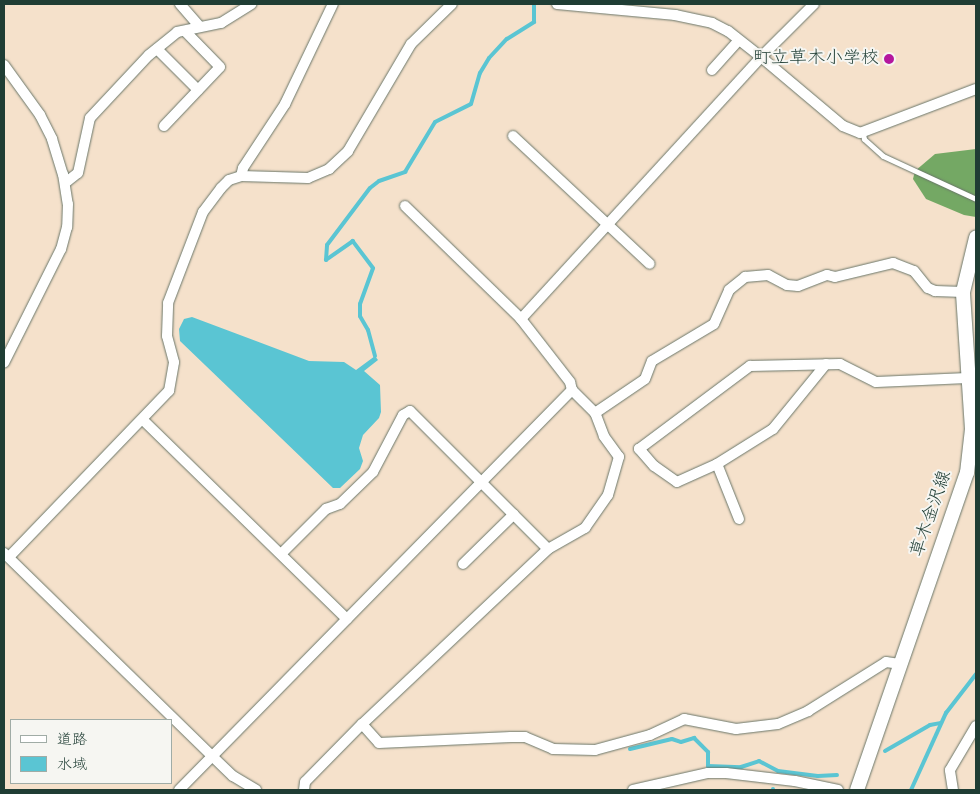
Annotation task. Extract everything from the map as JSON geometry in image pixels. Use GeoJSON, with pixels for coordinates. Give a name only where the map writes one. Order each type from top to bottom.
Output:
{"type":"FeatureCollection","features":[{"type":"Feature","properties":{"kind":"main road","name":"草木金沢線"},"geometry":{"type":"LineString","coordinates":[[857,790],[967,473],[974,429],[968,378],[964,292],[976,238]]}},
{"type":"Feature","properties":{"kind":"street"},"geometry":{"type":"LineString","coordinates":[[180,4],[200,27]]}},
{"type":"Feature","properties":{"kind":"street"},"geometry":{"type":"LineString","coordinates":[[66,183],[78,173],[90,118],[157,49],[177,32],[221,23],[251,4]]}},
{"type":"Feature","properties":{"kind":"street"},"geometry":{"type":"LineString","coordinates":[[241,176],[243,168],[285,104],[333,4]]}},
{"type":"Feature","properties":{"kind":"street"},"geometry":{"type":"LineString","coordinates":[[256,790],[233,776],[6,554],[162,401],[173,378],[174,362],[166,324],[173,285],[203,212],[221,188],[230,180],[241,176],[308,178],[340,160],[348,151],[411,44],[452,4]]}},
{"type":"Feature","properties":{"kind":"street"},"geometry":{"type":"LineString","coordinates":[[558,4],[675,15],[712,23],[761,57],[843,126],[863,133],[976,89]]}},
{"type":"Feature","properties":{"kind":"street"},"geometry":{"type":"LineString","coordinates":[[521,319],[761,57],[814,4]]}},
{"type":"Feature","properties":{"kind":"street"},"geometry":{"type":"LineString","coordinates":[[164,126],[220,67],[185,31]]}},
{"type":"Feature","properties":{"kind":"street"},"geometry":{"type":"LineString","coordinates":[[712,70],[739,40]]}},
{"type":"Feature","properties":{"kind":"street"},"geometry":{"type":"LineString","coordinates":[[157,49],[198,90]]}},
{"type":"Feature","properties":{"kind":"street"},"geometry":{"type":"LineString","coordinates":[[4,65],[40,115],[66,183],[67,227],[60,248],[4,363]]}},
{"type":"Feature","properties":{"kind":"street"},"geometry":{"type":"LineString","coordinates":[[513,136],[607,226],[650,264]]}},
{"type":"Feature","properties":{"kind":"street"},"geometry":{"type":"LineString","coordinates":[[304,790],[305,782],[362,724],[548,549],[585,528],[608,494],[619,457],[604,436],[595,413],[572,390],[570,382],[521,319],[406,206]]}},
{"type":"Feature","properties":{"kind":"street"},"geometry":{"type":"LineString","coordinates":[[595,413],[645,379],[652,361],[714,324],[729,290],[745,277],[768,275],[787,285],[798,286],[827,275],[836,277],[894,263],[914,270],[928,288],[935,291],[964,292]]}},
{"type":"Feature","properties":{"kind":"street"},"geometry":{"type":"LineString","coordinates":[[826,364],[772,429],[717,464],[677,482],[654,466],[639,449],[750,366],[826,364],[840,364],[876,382],[968,378]]}},
{"type":"Feature","properties":{"kind":"street"},"geometry":{"type":"LineString","coordinates":[[179,790],[572,390]]}},
{"type":"Feature","properties":{"kind":"street"},"geometry":{"type":"LineString","coordinates":[[281,554],[326,509],[340,504],[373,472],[403,415],[410,411],[548,549]]}},
{"type":"Feature","properties":{"kind":"street"},"geometry":{"type":"LineString","coordinates":[[143,420],[347,619]]}},
{"type":"Feature","properties":{"kind":"street"},"geometry":{"type":"LineString","coordinates":[[717,464],[739,520]]}},
{"type":"Feature","properties":{"kind":"street"},"geometry":{"type":"LineString","coordinates":[[463,564],[514,514]]}},
{"type":"Feature","properties":{"kind":"street"},"geometry":{"type":"LineString","coordinates":[[362,724],[379,743],[511,736],[525,737],[553,749],[595,750],[650,735],[684,719],[736,729],[778,724],[808,711],[886,662],[901,664]]}},
{"type":"Feature","properties":{"kind":"street"},"geometry":{"type":"LineString","coordinates":[[953,790],[950,770],[976,726]]}},
{"type":"Feature","properties":{"kind":"street"},"geometry":{"type":"LineString","coordinates":[[632,790],[708,773],[726,773],[795,781],[838,790]]}},
{"type":"Feature","properties":{"kind":"lane"},"geometry":{"type":"LineString","coordinates":[[863,133],[864,139],[883,156],[976,199]]}},
{"type":"Feature","properties":{"kind":"green space"},"geometry":{"type":"Polygon","coordinates":[[[976,149],[976,217],[964,215],[926,199],[913,179],[915,171],[935,154],[976,149]]]}},
{"type":"Feature","properties":{"kind":"water"},"geometry":{"type":"Polygon","coordinates":[[[192,317],[309,361],[344,362],[356,370],[375,356],[378,360],[364,371],[380,385],[381,412],[379,418],[363,435],[359,448],[363,461],[360,469],[340,488],[333,488],[180,341],[179,329],[184,319],[192,317]]]}},
{"type":"Feature","properties":{"kind":"waterway"},"geometry":{"type":"LineString","coordinates":[[375,356],[368,330],[360,316],[360,304],[373,268],[353,241],[326,260],[327,245],[370,188],[379,181],[405,172],[435,122],[471,104],[480,73],[489,58],[507,39],[534,22],[534,4]]}},
{"type":"Feature","properties":{"kind":"waterway"},"geometry":{"type":"LineString","coordinates":[[911,790],[946,713],[976,674]]}},
{"type":"Feature","properties":{"kind":"waterway"},"geometry":{"type":"LineString","coordinates":[[885,751],[930,725],[940,723]]}},
{"type":"Feature","properties":{"kind":"waterway"},"geometry":{"type":"LineString","coordinates":[[630,749],[672,739],[681,742],[694,738],[708,752],[708,766],[741,767],[759,761],[778,771],[818,776],[837,775]]}},
{"type":"Feature","properties":{"kind":"place","name":"町立草木小学校"},"geometry":{"type":"Point","coordinates":[889,59]}}]}
